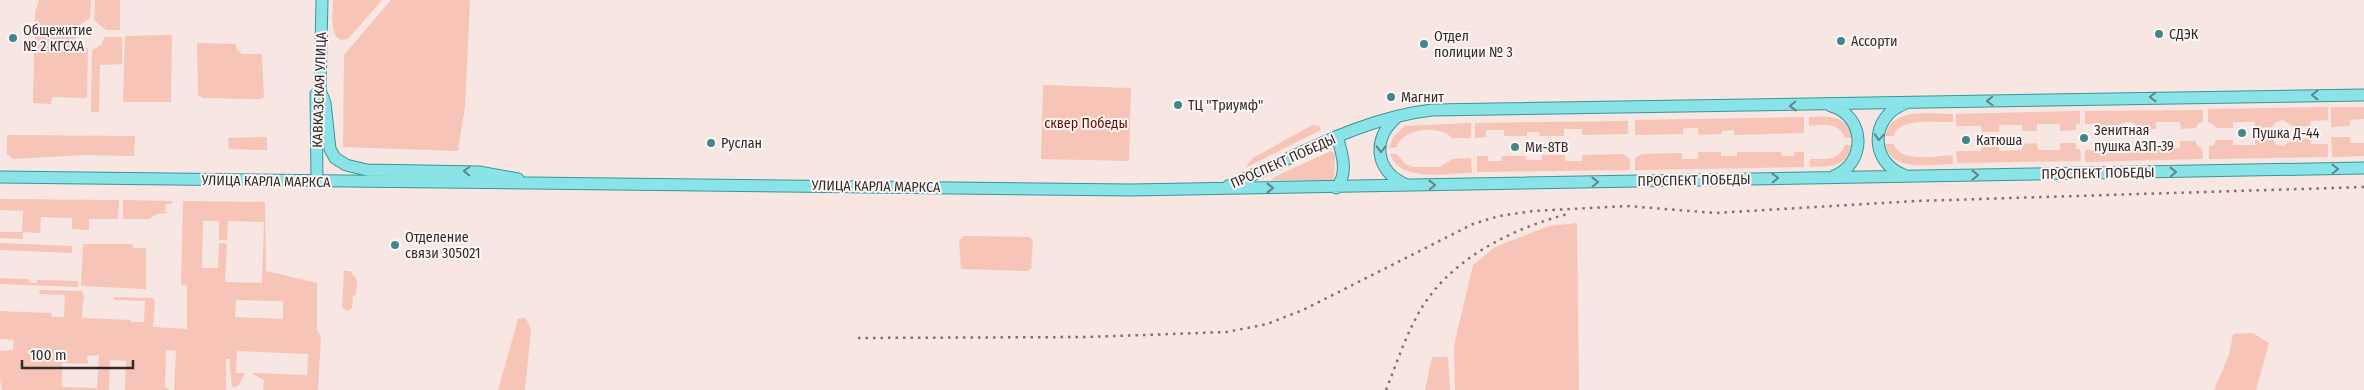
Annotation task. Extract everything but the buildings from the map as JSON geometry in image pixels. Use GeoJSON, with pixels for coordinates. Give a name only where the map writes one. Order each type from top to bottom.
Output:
{"type":"FeatureCollection","features":[{"type":"Feature","properties":{"kind":"main road","name":"КАВКАЗСКАЯ УЛИЦА"},"geometry":{"type":"LineString","coordinates":[[316,181],[316,94],[320,90],[322,0]]}},
{"type":"Feature","properties":{"kind":"main road","name":"УЛИЦА КАРЛА МАРКСА"},"geometry":{"type":"LineString","coordinates":[[320,90],[325,103],[330,149],[335,158],[346,165],[367,170],[479,172],[510,176],[532,183]]}},
{"type":"Feature","properties":{"kind":"main road","name":"ПРОСПЕКТ ПОБЕДЫ"},"geometry":{"type":"LineString","coordinates":[[1221,188],[1337,136],[1408,113],[1452,109],[1828,105],[2262,95],[2364,95]]}},
{"type":"Feature","properties":{"kind":"main road"},"geometry":{"type":"LineString","coordinates":[[1907,176],[1895,171],[1885,162],[1879,151],[1878,139],[1880,126],[1886,116],[1896,108],[1908,103]]}},
{"type":"Feature","properties":{"kind":"main road"},"geometry":{"type":"LineString","coordinates":[[1828,105],[1840,109],[1850,117],[1856,128],[1859,140],[1857,153],[1851,164],[1842,172],[1830,177]]}},
{"type":"Feature","properties":{"kind":"main road"},"geometry":{"type":"LineString","coordinates":[[1408,113],[1389,124],[1383,133],[1380,155],[1390,174],[1398,182],[1408,186]]}},
{"type":"Feature","properties":{"kind":"main road"},"geometry":{"type":"LineString","coordinates":[[1336,188],[1342,179],[1343,172],[1337,136]]}},
{"type":"Feature","properties":{"kind":"main road","name":"ПРОСПЕКТ ПОБЕДЫ"},"geometry":{"type":"LineString","coordinates":[[1221,188],[1336,188],[2364,168]]}},
{"type":"Feature","properties":{"kind":"main road","name":"УЛИЦА КАРЛА МАРКСА"},"geometry":{"type":"LineString","coordinates":[[0,177],[1131,190],[1221,188]]}},
{"type":"Feature","properties":{"kind":"green space"},"geometry":{"type":"Polygon","coordinates":[[[39,0],[91,0],[90,18],[81,24],[74,34],[78,43],[88,49],[87,98],[52,97],[51,104],[33,103],[35,13],[39,0]]]}},
{"type":"Feature","properties":{"kind":"green space"},"geometry":{"type":"Polygon","coordinates":[[[95,0],[120,0],[120,30],[106,30],[94,20],[95,0]]]}},
{"type":"Feature","properties":{"kind":"green space"},"geometry":{"type":"Polygon","coordinates":[[[333,0],[382,0],[349,38],[342,40],[335,34],[333,27],[333,0]]]}},
{"type":"Feature","properties":{"kind":"green space"},"geometry":{"type":"Polygon","coordinates":[[[391,0],[470,0],[465,107],[458,151],[343,147],[344,55],[391,0]]]}},
{"type":"Feature","properties":{"kind":"green space"},"geometry":{"type":"Polygon","coordinates":[[[172,35],[171,102],[123,102],[125,36],[172,35]]]}},
{"type":"Feature","properties":{"kind":"green space"},"geometry":{"type":"Polygon","coordinates":[[[105,37],[122,37],[122,64],[100,65],[99,112],[91,112],[92,50],[101,45],[105,37]]]}},
{"type":"Feature","properties":{"kind":"green space"},"geometry":{"type":"Polygon","coordinates":[[[197,43],[236,44],[237,50],[242,54],[262,54],[264,97],[260,99],[203,98],[198,95],[197,43]]]}},
{"type":"Feature","properties":{"kind":"green space","name":"сквер Победы"},"geometry":{"type":"Polygon","coordinates":[[[1043,85],[1131,88],[1129,161],[1041,159],[1043,85]]]}},
{"type":"Feature","properties":{"kind":"green space"},"geometry":{"type":"Polygon","coordinates":[[[2328,107],[2328,120],[2311,121],[2310,126],[2294,127],[2283,120],[2276,122],[2272,127],[2255,128],[2255,122],[2233,122],[2233,128],[2216,128],[2208,122],[2208,109],[2328,107]]]}},
{"type":"Feature","properties":{"kind":"green space"},"geometry":{"type":"Polygon","coordinates":[[[2331,107],[2364,107],[2364,119],[2350,120],[2350,126],[2331,127],[2331,107]]]}},
{"type":"Feature","properties":{"kind":"green space"},"geometry":{"type":"Polygon","coordinates":[[[2203,110],[2203,122],[2198,124],[2196,128],[2181,129],[2180,122],[2156,122],[2156,129],[2139,129],[2131,122],[2127,122],[2121,124],[2115,130],[2101,130],[2101,123],[2085,124],[2085,111],[2203,110]]]}},
{"type":"Feature","properties":{"kind":"green space"},"geometry":{"type":"Polygon","coordinates":[[[2080,111],[2080,124],[2076,124],[2076,130],[2060,131],[2060,124],[2037,124],[2037,131],[2022,131],[2022,125],[1999,125],[1999,132],[1982,132],[1981,126],[1956,126],[1956,114],[2080,111]]]}},
{"type":"Feature","properties":{"kind":"green space"},"geometry":{"type":"Polygon","coordinates":[[[1923,113],[1953,114],[1953,122],[1910,123],[1897,130],[1894,136],[1885,136],[1895,120],[1903,116],[1923,113]]]}},
{"type":"Feature","properties":{"kind":"green space"},"geometry":{"type":"Polygon","coordinates":[[[1804,117],[1804,133],[1734,135],[1734,130],[1722,131],[1722,134],[1698,135],[1698,128],[1683,128],[1683,134],[1635,135],[1635,120],[1804,117]]]}},
{"type":"Feature","properties":{"kind":"green space"},"geometry":{"type":"Polygon","coordinates":[[[1809,117],[1836,118],[1846,125],[1853,138],[1845,138],[1843,133],[1835,127],[1825,125],[1809,126],[1809,117]]]}},
{"type":"Feature","properties":{"kind":"green space"},"geometry":{"type":"Polygon","coordinates":[[[1628,121],[1628,134],[1582,135],[1582,129],[1564,129],[1564,136],[1540,136],[1539,132],[1527,132],[1527,136],[1504,136],[1504,130],[1486,130],[1486,137],[1475,138],[1475,123],[1628,121]]]}},
{"type":"Feature","properties":{"kind":"green space"},"geometry":{"type":"Polygon","coordinates":[[[1471,123],[1471,138],[1452,138],[1439,131],[1422,130],[1406,136],[1397,147],[1389,148],[1393,137],[1405,126],[1471,123]]]}},
{"type":"Feature","properties":{"kind":"green space"},"geometry":{"type":"Polygon","coordinates":[[[1312,125],[1319,126],[1321,130],[1245,168],[1253,158],[1312,125]]]}},
{"type":"Feature","properties":{"kind":"green space"},"geometry":{"type":"Polygon","coordinates":[[[7,135],[135,136],[134,156],[85,155],[13,159],[7,154],[7,135]]]}},
{"type":"Feature","properties":{"kind":"green space"},"geometry":{"type":"Polygon","coordinates":[[[267,137],[267,150],[229,149],[228,138],[267,137]]]}},
{"type":"Feature","properties":{"kind":"green space"},"geometry":{"type":"Polygon","coordinates":[[[2331,137],[2350,137],[2350,143],[2364,143],[2364,156],[2332,157],[2331,137]]]}},
{"type":"Feature","properties":{"kind":"green space"},"geometry":{"type":"Polygon","coordinates":[[[2311,138],[2311,144],[2328,144],[2328,157],[2209,159],[2209,146],[2214,145],[2216,140],[2233,140],[2233,145],[2255,145],[2255,139],[2272,139],[2276,144],[2283,146],[2294,139],[2311,138]]]}},
{"type":"Feature","properties":{"kind":"green space"},"geometry":{"type":"Polygon","coordinates":[[[2180,141],[2195,141],[2197,146],[2202,148],[2203,159],[2085,162],[2085,150],[2100,150],[2100,143],[2115,143],[2124,150],[2130,150],[2139,142],[2156,142],[2156,149],[2180,148],[2180,141]]]}},
{"type":"Feature","properties":{"kind":"green space"},"geometry":{"type":"Polygon","coordinates":[[[2037,143],[2038,150],[2060,150],[2060,143],[2076,143],[2076,149],[2080,149],[2081,161],[1957,163],[1956,151],[1981,151],[1982,144],[1999,144],[1999,151],[2022,150],[2022,144],[2037,143]]]}},
{"type":"Feature","properties":{"kind":"green space"},"geometry":{"type":"Polygon","coordinates":[[[1885,144],[1894,144],[1897,150],[1911,156],[1953,155],[1953,164],[1913,165],[1903,163],[1889,153],[1885,144]]]}},
{"type":"Feature","properties":{"kind":"green space"},"geometry":{"type":"Polygon","coordinates":[[[1845,145],[1853,145],[1850,153],[1842,162],[1831,166],[1810,167],[1810,159],[1831,158],[1839,154],[1845,145]]]}},
{"type":"Feature","properties":{"kind":"green space"},"geometry":{"type":"Polygon","coordinates":[[[1331,151],[1335,154],[1334,180],[1272,180],[1274,177],[1331,151]]]}},
{"type":"Feature","properties":{"kind":"green space"},"geometry":{"type":"Polygon","coordinates":[[[1698,152],[1721,152],[1721,156],[1737,156],[1737,152],[1781,152],[1782,156],[1794,156],[1794,152],[1804,152],[1804,167],[1635,170],[1635,158],[1642,154],[1682,153],[1682,159],[1698,159],[1698,152]]]}},
{"type":"Feature","properties":{"kind":"green space"},"geometry":{"type":"Polygon","coordinates":[[[1390,154],[1397,154],[1405,164],[1413,167],[1440,167],[1452,159],[1471,158],[1472,173],[1438,175],[1414,173],[1403,169],[1395,163],[1390,154]]]}},
{"type":"Feature","properties":{"kind":"green space"},"geometry":{"type":"Polygon","coordinates":[[[1623,154],[1630,159],[1630,170],[1477,172],[1477,156],[1488,156],[1488,161],[1501,161],[1502,156],[1526,156],[1526,160],[1542,160],[1542,155],[1565,155],[1565,161],[1582,161],[1582,155],[1623,154]]]}},
{"type":"Feature","properties":{"kind":"green space"},"geometry":{"type":"Polygon","coordinates":[[[0,199],[119,200],[118,219],[89,219],[89,230],[72,229],[72,218],[41,217],[40,233],[23,232],[23,239],[0,238],[0,232],[22,232],[23,211],[0,210],[0,199]]]}},
{"type":"Feature","properties":{"kind":"green space"},"geometry":{"type":"Polygon","coordinates":[[[123,200],[172,201],[172,204],[166,204],[165,211],[168,213],[157,214],[149,219],[123,219],[123,200]]]}},
{"type":"Feature","properties":{"kind":"green space"},"geometry":{"type":"Polygon","coordinates":[[[183,201],[265,202],[266,271],[317,283],[317,330],[321,336],[318,390],[263,390],[264,380],[251,373],[307,375],[308,354],[237,351],[236,373],[245,373],[239,385],[234,388],[232,387],[229,359],[226,359],[226,390],[174,390],[176,351],[166,350],[165,388],[169,388],[169,390],[125,390],[126,361],[110,360],[109,390],[2,390],[0,351],[13,350],[14,340],[0,339],[0,311],[51,313],[52,317],[64,317],[65,295],[39,294],[40,290],[82,291],[85,299],[83,299],[82,318],[144,322],[145,301],[114,300],[114,297],[153,298],[155,302],[153,327],[187,329],[187,285],[181,285],[183,201]],[[203,221],[202,268],[218,268],[219,243],[227,244],[225,282],[262,283],[264,222],[228,221],[227,240],[219,240],[219,221],[203,221]],[[236,300],[235,317],[283,319],[283,301],[236,300]],[[99,355],[87,356],[88,364],[62,363],[62,387],[97,388],[99,355]]]}},
{"type":"Feature","properties":{"kind":"green space"},"geometry":{"type":"Polygon","coordinates":[[[1577,223],[1579,390],[1455,390],[1454,345],[1473,265],[1495,247],[1549,226],[1577,223]]]}},
{"type":"Feature","properties":{"kind":"green space"},"geometry":{"type":"Polygon","coordinates":[[[963,236],[1029,237],[1033,240],[1031,269],[1028,271],[961,269],[959,241],[963,236]]]}},
{"type":"Feature","properties":{"kind":"green space"},"geometry":{"type":"Polygon","coordinates":[[[0,243],[72,246],[72,253],[0,250],[0,243]]]}},
{"type":"Feature","properties":{"kind":"green space"},"geometry":{"type":"Polygon","coordinates":[[[83,244],[132,244],[134,248],[146,248],[146,289],[81,286],[83,244]]]}},
{"type":"Feature","properties":{"kind":"green space"},"geometry":{"type":"Polygon","coordinates":[[[344,271],[350,271],[357,280],[352,308],[347,311],[342,307],[344,271]]]}},
{"type":"Feature","properties":{"kind":"green space"},"geometry":{"type":"Polygon","coordinates":[[[0,278],[29,279],[30,283],[37,283],[37,280],[78,281],[78,287],[0,284],[0,278]]]}},
{"type":"Feature","properties":{"kind":"green space"},"geometry":{"type":"Polygon","coordinates":[[[526,318],[531,330],[525,390],[498,390],[518,319],[526,318]]]}},
{"type":"Feature","properties":{"kind":"green space"},"geometry":{"type":"Polygon","coordinates":[[[2253,333],[2269,343],[2256,390],[2214,390],[2229,355],[2233,334],[2253,333]]]}},
{"type":"Feature","properties":{"kind":"green space"},"geometry":{"type":"Polygon","coordinates":[[[1432,357],[1448,357],[1450,390],[1425,390],[1432,357]]]}},
{"type":"Feature","properties":{"kind":"railway"},"geometry":{"type":"LineString","coordinates":[[858,338],[1087,337],[1227,332],[1267,324],[1303,310],[1473,224],[1499,216],[1533,211],[1627,206],[1715,213],[1916,201],[2364,187]]}},
{"type":"Feature","properties":{"kind":"railway"},"geometry":{"type":"LineString","coordinates":[[1386,390],[1404,343],[1417,316],[1429,296],[1445,279],[1462,264],[1502,238],[1546,220],[1568,214]]}},
{"type":"Feature","properties":{"kind":"place","name":"СДЭК"},"geometry":{"type":"Point","coordinates":[2159,34]}},
{"type":"Feature","properties":{"kind":"place","name":"Общежитие № 2 КГСХА"},"geometry":{"type":"Point","coordinates":[13,38]}},
{"type":"Feature","properties":{"kind":"place","name":"Ассорти"},"geometry":{"type":"Point","coordinates":[1841,41]}},
{"type":"Feature","properties":{"kind":"place","name":"Отдел полиции № 3"},"geometry":{"type":"Point","coordinates":[1424,44]}},
{"type":"Feature","properties":{"kind":"place","name":"Магнит"},"geometry":{"type":"Point","coordinates":[1391,97]}},
{"type":"Feature","properties":{"kind":"place","name":"ТЦ \"Триумф\""},"geometry":{"type":"Point","coordinates":[1178,105]}},
{"type":"Feature","properties":{"kind":"place","name":"Пушка Д-44"},"geometry":{"type":"Point","coordinates":[2242,133]}},
{"type":"Feature","properties":{"kind":"place","name":"Зенитная пушка АЗП-39"},"geometry":{"type":"Point","coordinates":[2084,138]}},
{"type":"Feature","properties":{"kind":"place","name":"Катюша"},"geometry":{"type":"Point","coordinates":[1966,140]}},
{"type":"Feature","properties":{"kind":"place","name":"Руслан"},"geometry":{"type":"Point","coordinates":[711,143]}},
{"type":"Feature","properties":{"kind":"place","name":"Ми-8ТВ"},"geometry":{"type":"Point","coordinates":[1515,147]}},
{"type":"Feature","properties":{"kind":"place","name":"Отделение связи 305021"},"geometry":{"type":"Point","coordinates":[395,245]}}]}
